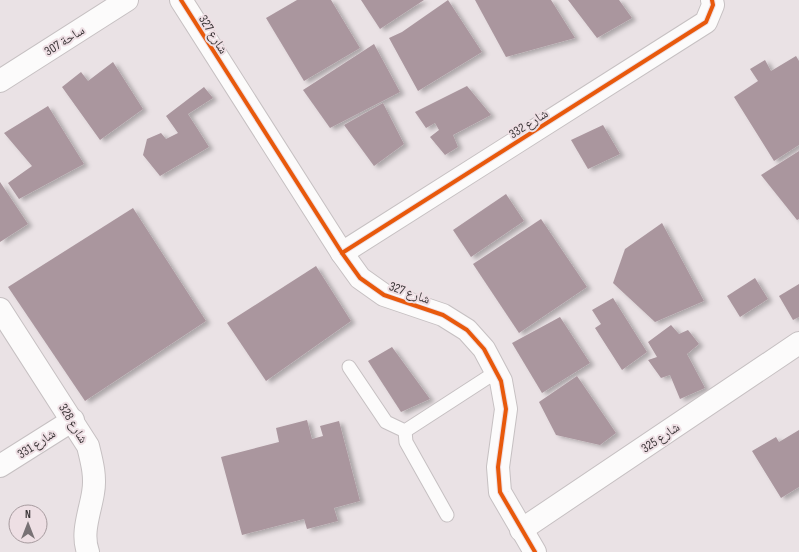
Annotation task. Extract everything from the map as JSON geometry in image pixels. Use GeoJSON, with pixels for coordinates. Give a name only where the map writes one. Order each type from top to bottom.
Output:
{"type":"FeatureCollection","features":[{"type":"Feature","properties":{"kind":"street","name":"ساحة 307"},"geometry":{"type":"LineString","coordinates":[[0,81],[127,0]]}},
{"type":"Feature","properties":{"kind":"street","name":"شارع 327"},"geometry":{"type":"LineString","coordinates":[[180,0],[342,254],[360,278],[384,295],[443,314],[467,330],[484,349],[501,381],[506,409],[498,467],[500,492],[535,552]]}},
{"type":"Feature","properties":{"kind":"street","name":"شارع 332"},"geometry":{"type":"LineString","coordinates":[[342,254],[706,22],[713,5],[712,0]]}},
{"type":"Feature","properties":{"kind":"street","name":"شارع 328"},"geometry":{"type":"LineString","coordinates":[[0,309],[73,420],[88,446],[94,469],[93,492],[87,518],[86,545],[88,552]]}},
{"type":"Feature","properties":{"kind":"street","name":"شارع 325"},"geometry":{"type":"LineString","coordinates":[[521,530],[799,343]]}},
{"type":"Feature","properties":{"kind":"street","name":"شارع 331"},"geometry":{"type":"LineString","coordinates":[[0,466],[73,420]]}},
{"type":"Feature","properties":{"kind":"lane"},"geometry":{"type":"LineString","coordinates":[[349,367],[386,422],[405,431]]}},
{"type":"Feature","properties":{"kind":"lane"},"geometry":{"type":"LineString","coordinates":[[405,431],[496,372]]}},
{"type":"Feature","properties":{"kind":"lane"},"geometry":{"type":"LineString","coordinates":[[405,431],[406,442],[447,515]]}},
{"type":"Feature","properties":{"kind":"building"},"geometry":{"type":"Polygon","coordinates":[[[297,0],[331,0],[360,48],[304,81],[266,18],[297,0]]]}},
{"type":"Feature","properties":{"kind":"building"},"geometry":{"type":"Polygon","coordinates":[[[361,0],[424,0],[380,29],[361,0]]]}},
{"type":"Feature","properties":{"kind":"building"},"geometry":{"type":"Polygon","coordinates":[[[448,0],[482,52],[418,91],[389,38],[402,32],[448,0]]]}},
{"type":"Feature","properties":{"kind":"building"},"geometry":{"type":"Polygon","coordinates":[[[475,0],[551,0],[575,38],[506,57],[475,0]]]}},
{"type":"Feature","properties":{"kind":"building"},"geometry":{"type":"Polygon","coordinates":[[[568,0],[619,0],[632,18],[597,38],[568,0]]]}},
{"type":"Feature","properties":{"kind":"building"},"geometry":{"type":"Polygon","coordinates":[[[374,44],[400,92],[330,128],[303,90],[374,44]]]}},
{"type":"Feature","properties":{"kind":"building"},"geometry":{"type":"Polygon","coordinates":[[[796,56],[799,61],[799,145],[774,161],[734,97],[758,81],[750,69],[765,60],[771,71],[796,56]]]}},
{"type":"Feature","properties":{"kind":"building"},"geometry":{"type":"Polygon","coordinates":[[[113,62],[143,109],[100,140],[62,87],[81,72],[88,81],[113,62]]]}},
{"type":"Feature","properties":{"kind":"building"},"geometry":{"type":"Polygon","coordinates":[[[467,86],[491,115],[453,135],[458,147],[445,155],[430,137],[439,130],[435,123],[426,128],[415,112],[467,86]]]}},
{"type":"Feature","properties":{"kind":"building"},"geometry":{"type":"Polygon","coordinates":[[[204,87],[213,98],[188,114],[209,147],[160,176],[143,155],[147,139],[161,133],[166,139],[178,133],[166,116],[204,87]]]}},
{"type":"Feature","properties":{"kind":"building"},"geometry":{"type":"Polygon","coordinates":[[[383,103],[404,144],[374,166],[344,125],[383,103]]]}},
{"type":"Feature","properties":{"kind":"building"},"geometry":{"type":"Polygon","coordinates":[[[48,106],[84,164],[19,199],[8,183],[32,166],[4,133],[48,106]]]}},
{"type":"Feature","properties":{"kind":"building"},"geometry":{"type":"Polygon","coordinates":[[[603,125],[620,154],[588,169],[571,140],[603,125]]]}},
{"type":"Feature","properties":{"kind":"building"},"geometry":{"type":"Polygon","coordinates":[[[799,151],[799,219],[797,220],[761,175],[799,151]]]}},
{"type":"Feature","properties":{"kind":"building"},"geometry":{"type":"Polygon","coordinates":[[[0,182],[28,224],[0,242],[0,182]]]}},
{"type":"Feature","properties":{"kind":"building"},"geometry":{"type":"Polygon","coordinates":[[[506,194],[524,221],[471,257],[453,230],[506,194]]]}},
{"type":"Feature","properties":{"kind":"building"},"geometry":{"type":"Polygon","coordinates":[[[133,208],[206,321],[85,401],[8,287],[133,208]]]}},
{"type":"Feature","properties":{"kind":"building"},"geometry":{"type":"Polygon","coordinates":[[[541,219],[587,287],[519,333],[473,264],[541,219]]]}},
{"type":"Feature","properties":{"kind":"building"},"geometry":{"type":"Polygon","coordinates":[[[662,223],[704,301],[655,322],[613,283],[625,249],[662,223]]]}},
{"type":"Feature","properties":{"kind":"building"},"geometry":{"type":"Polygon","coordinates":[[[316,266],[351,321],[266,381],[227,323],[316,266]]]}},
{"type":"Feature","properties":{"kind":"building"},"geometry":{"type":"Polygon","coordinates":[[[755,278],[768,299],[740,317],[727,296],[755,278]]]}},
{"type":"Feature","properties":{"kind":"building"},"geometry":{"type":"Polygon","coordinates":[[[799,284],[799,317],[793,320],[779,296],[799,284]]]}},
{"type":"Feature","properties":{"kind":"building"},"geometry":{"type":"Polygon","coordinates":[[[613,298],[647,352],[622,370],[595,328],[601,324],[592,310],[613,298]]]}},
{"type":"Feature","properties":{"kind":"building"},"geometry":{"type":"Polygon","coordinates":[[[560,317],[590,363],[542,393],[512,343],[560,317]]]}},
{"type":"Feature","properties":{"kind":"building"},"geometry":{"type":"Polygon","coordinates":[[[671,325],[679,334],[688,330],[699,344],[687,354],[705,388],[680,399],[670,375],[661,378],[648,360],[657,357],[648,342],[671,325]]]}},
{"type":"Feature","properties":{"kind":"building"},"geometry":{"type":"Polygon","coordinates":[[[392,347],[430,399],[401,412],[368,361],[392,347]]]}},
{"type":"Feature","properties":{"kind":"building"},"geometry":{"type":"Polygon","coordinates":[[[577,376],[616,433],[600,445],[556,435],[539,402],[577,376]]]}},
{"type":"Feature","properties":{"kind":"building"},"geometry":{"type":"Polygon","coordinates":[[[307,420],[312,439],[323,436],[320,426],[339,421],[360,501],[334,508],[338,521],[307,529],[304,519],[242,535],[221,457],[279,442],[276,428],[307,420]]]}},
{"type":"Feature","properties":{"kind":"building"},"geometry":{"type":"Polygon","coordinates":[[[799,430],[799,487],[781,498],[752,451],[776,437],[779,442],[799,430]]]}},
{"type":"Feature","properties":{"kind":"cycle path"},"geometry":{"type":"LineString","coordinates":[[181,0],[342,253],[360,278],[384,295],[443,315],[467,330],[484,349],[501,381],[506,409],[498,467],[500,492],[535,552]]}},
{"type":"Feature","properties":{"kind":"cycle path"},"geometry":{"type":"LineString","coordinates":[[342,253],[706,22],[713,5],[712,0]]}}]}
